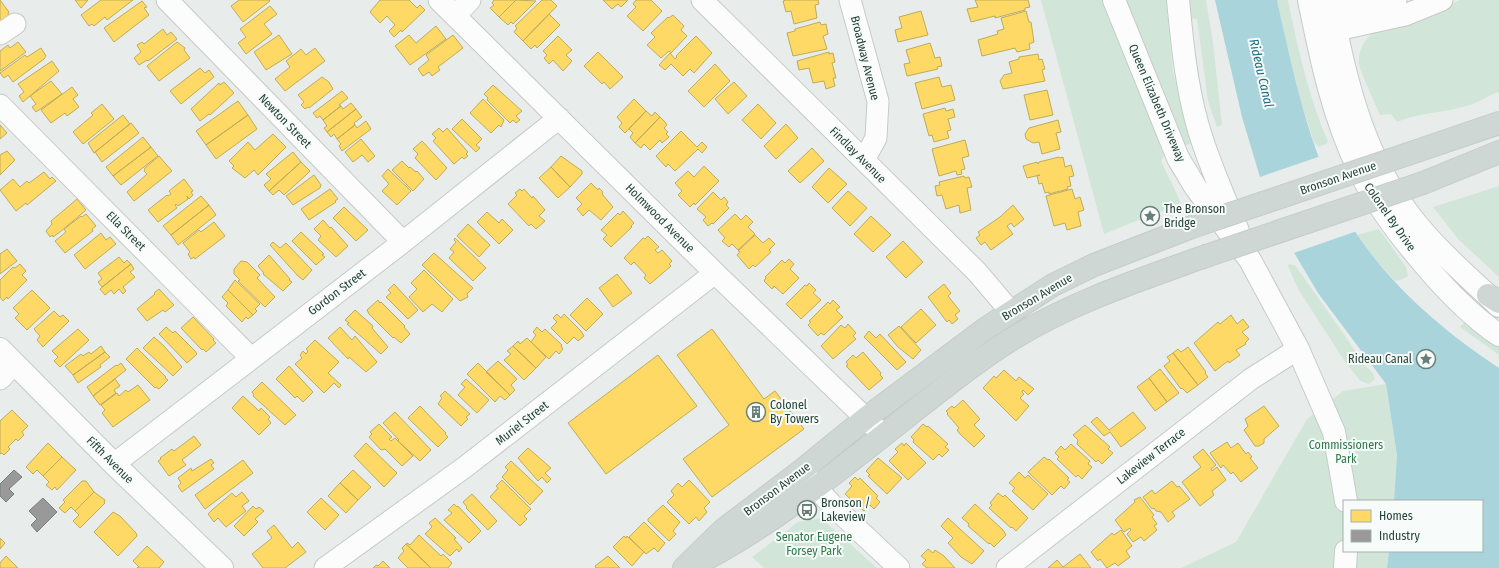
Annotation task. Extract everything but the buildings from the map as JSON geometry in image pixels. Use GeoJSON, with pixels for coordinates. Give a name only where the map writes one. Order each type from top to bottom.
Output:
{"type":"FeatureCollection","features":[{"type":"Feature","properties":{"kind":"main road","name":"Queen Elizabeth Driveway"},"geometry":{"type":"LineString","coordinates":[[1114,0],[1178,158],[1196,188],[1250,260]]}},
{"type":"Feature","properties":{"kind":"main road","name":"Queen Elizabeth Driveway"},"geometry":{"type":"LineString","coordinates":[[1178,0],[1188,79],[1197,123],[1203,142],[1250,260],[1298,349],[1334,432],[1346,500]]}},
{"type":"Feature","properties":{"kind":"main road","name":"Colonel By Drive"},"geometry":{"type":"LineString","coordinates":[[1309,0],[1335,110],[1360,172],[1392,223],[1435,277],[1472,314],[1499,335]]}},
{"type":"Feature","properties":{"kind":"main road","name":"Colonel By Drive"},"geometry":{"type":"LineString","coordinates":[[1333,14],[1350,93],[1371,152],[1391,186],[1426,235],[1457,268],[1495,301]]}},
{"type":"Feature","properties":{"kind":"main road","name":"Bronson Avenue"},"geometry":{"type":"LineString","coordinates":[[684,568],[723,530],[801,471],[866,418],[1011,312],[1053,285],[1094,265],[1189,228],[1499,123]]}},
{"type":"Feature","properties":{"kind":"main road","name":"Bronson Avenue"},"geometry":{"type":"LineString","coordinates":[[688,568],[733,545],[815,488],[948,385],[1011,339],[1096,296],[1206,256],[1423,183],[1499,152]]}},
{"type":"Feature","properties":{"kind":"main road","name":"Fifth Avenue"},"geometry":{"type":"LineString","coordinates":[[5,364],[114,464],[222,568]]}},
{"type":"Feature","properties":{"kind":"main road"},"geometry":{"type":"LineString","coordinates":[[1345,568],[1346,552]]}},
{"type":"Feature","properties":{"kind":"street","name":"Newton Street"},"geometry":{"type":"LineString","coordinates":[[167,0],[403,242]]}},
{"type":"Feature","properties":{"kind":"street","name":"Holmwood Avenue"},"geometry":{"type":"LineString","coordinates":[[439,0],[715,273],[883,435]]}},
{"type":"Feature","properties":{"kind":"street"},"geometry":{"type":"LineString","coordinates":[[455,16],[470,0]]}},
{"type":"Feature","properties":{"kind":"street","name":"Findlay Avenue"},"geometry":{"type":"LineString","coordinates":[[702,0],[977,272],[1011,312]]}},
{"type":"Feature","properties":{"kind":"street","name":"Broadway Avenue"},"geometry":{"type":"LineString","coordinates":[[850,0],[878,101],[876,138],[864,160]]}},
{"type":"Feature","properties":{"kind":"street"},"geometry":{"type":"LineString","coordinates":[[1314,26],[1333,14],[1396,0]]}},
{"type":"Feature","properties":{"kind":"street"},"geometry":{"type":"LineString","coordinates":[[1333,14],[1405,15],[1442,0]]}},
{"type":"Feature","properties":{"kind":"street","name":"Ella Street"},"geometry":{"type":"LineString","coordinates":[[0,105],[251,358]]}},
{"type":"Feature","properties":{"kind":"street","name":"Gordon Street"},"geometry":{"type":"LineString","coordinates":[[114,464],[403,242],[559,118]]}},
{"type":"Feature","properties":{"kind":"street","name":"Muriel Street"},"geometry":{"type":"LineString","coordinates":[[325,568],[465,467],[715,273]]}},
{"type":"Feature","properties":{"kind":"street","name":"Lakeview Terrace"},"geometry":{"type":"LineString","coordinates":[[1007,568],[1255,376],[1298,349]]}},
{"type":"Feature","properties":{"kind":"street"},"geometry":{"type":"LineString","coordinates":[[801,471],[815,488],[899,568]]}},
{"type":"Feature","properties":{"kind":"green space"},"geometry":{"type":"Polygon","coordinates":[[[1041,0],[1104,0],[1131,65],[1164,156],[1161,161],[1181,203],[1104,234],[1041,0]]]}},
{"type":"Feature","properties":{"kind":"green space"},"geometry":{"type":"Polygon","coordinates":[[[1122,0],[1166,0],[1173,71],[1191,143],[1185,146],[1122,0]]]}},
{"type":"Feature","properties":{"kind":"green space"},"geometry":{"type":"Polygon","coordinates":[[[1185,0],[1206,0],[1213,42],[1222,125],[1217,127],[1208,101],[1197,19],[1187,18],[1185,0]]]}},
{"type":"Feature","properties":{"kind":"green space"},"geometry":{"type":"Polygon","coordinates":[[[1277,0],[1288,0],[1309,90],[1328,141],[1326,144],[1319,147],[1314,142],[1294,81],[1277,0]]]}},
{"type":"Feature","properties":{"kind":"green space"},"geometry":{"type":"Polygon","coordinates":[[[1460,0],[1499,0],[1499,92],[1461,108],[1415,116],[1397,122],[1391,114],[1380,115],[1359,64],[1361,51],[1365,41],[1373,33],[1382,28],[1426,15],[1460,0]]]}},
{"type":"Feature","properties":{"kind":"green space"},"geometry":{"type":"Polygon","coordinates":[[[1499,186],[1499,277],[1458,239],[1433,207],[1499,186]]]}},
{"type":"Feature","properties":{"kind":"green space"},"geometry":{"type":"Polygon","coordinates":[[[1379,229],[1406,267],[1408,276],[1403,279],[1395,281],[1374,258],[1357,235],[1379,229]]]}},
{"type":"Feature","properties":{"kind":"green space"},"geometry":{"type":"Polygon","coordinates":[[[1289,264],[1295,265],[1364,365],[1372,372],[1375,379],[1369,384],[1360,381],[1342,357],[1298,289],[1288,266],[1289,264]]]}},
{"type":"Feature","properties":{"kind":"green space"},"geometry":{"type":"Polygon","coordinates":[[[1468,318],[1499,344],[1499,355],[1460,327],[1468,318]]]}},
{"type":"Feature","properties":{"kind":"green space","name":"Commissioners Park"},"geometry":{"type":"Polygon","coordinates":[[[1386,384],[1397,455],[1394,500],[1343,500],[1343,552],[1389,552],[1387,568],[1181,568],[1236,542],[1307,419],[1343,391],[1386,384]]]}},
{"type":"Feature","properties":{"kind":"green space","name":"Senator Eugene Forsey Park"},"geometry":{"type":"Polygon","coordinates":[[[821,518],[877,568],[764,568],[752,557],[798,522],[821,518]]]}},
{"type":"Feature","properties":{"kind":"water","name":"Rideau Canal"},"geometry":{"type":"Polygon","coordinates":[[[1215,0],[1277,0],[1290,60],[1307,122],[1317,152],[1342,210],[1372,255],[1404,292],[1441,325],[1499,368],[1499,568],[1387,568],[1389,552],[1483,552],[1483,500],[1394,500],[1397,455],[1386,384],[1318,293],[1271,214],[1242,117],[1215,0]]]}},
{"type":"Feature","properties":{"kind":"pier"},"geometry":{"type":"Polygon","coordinates":[[[1321,156],[1336,194],[1357,231],[1291,254],[1270,215],[1257,178],[1321,156]]]}},
{"type":"Feature","properties":{"kind":"place","name":"The Bronson Bridge"},"geometry":{"type":"Point","coordinates":[1150,216]}},
{"type":"Feature","properties":{"kind":"place","name":"Rideau Canal"},"geometry":{"type":"Point","coordinates":[1426,359]}},
{"type":"Feature","properties":{"kind":"place","name":"Colonel By Towers"},"geometry":{"type":"Point","coordinates":[756,412]}},
{"type":"Feature","properties":{"kind":"place","name":"Bronson / Lakeview"},"geometry":{"type":"Point","coordinates":[807,510]}}]}
